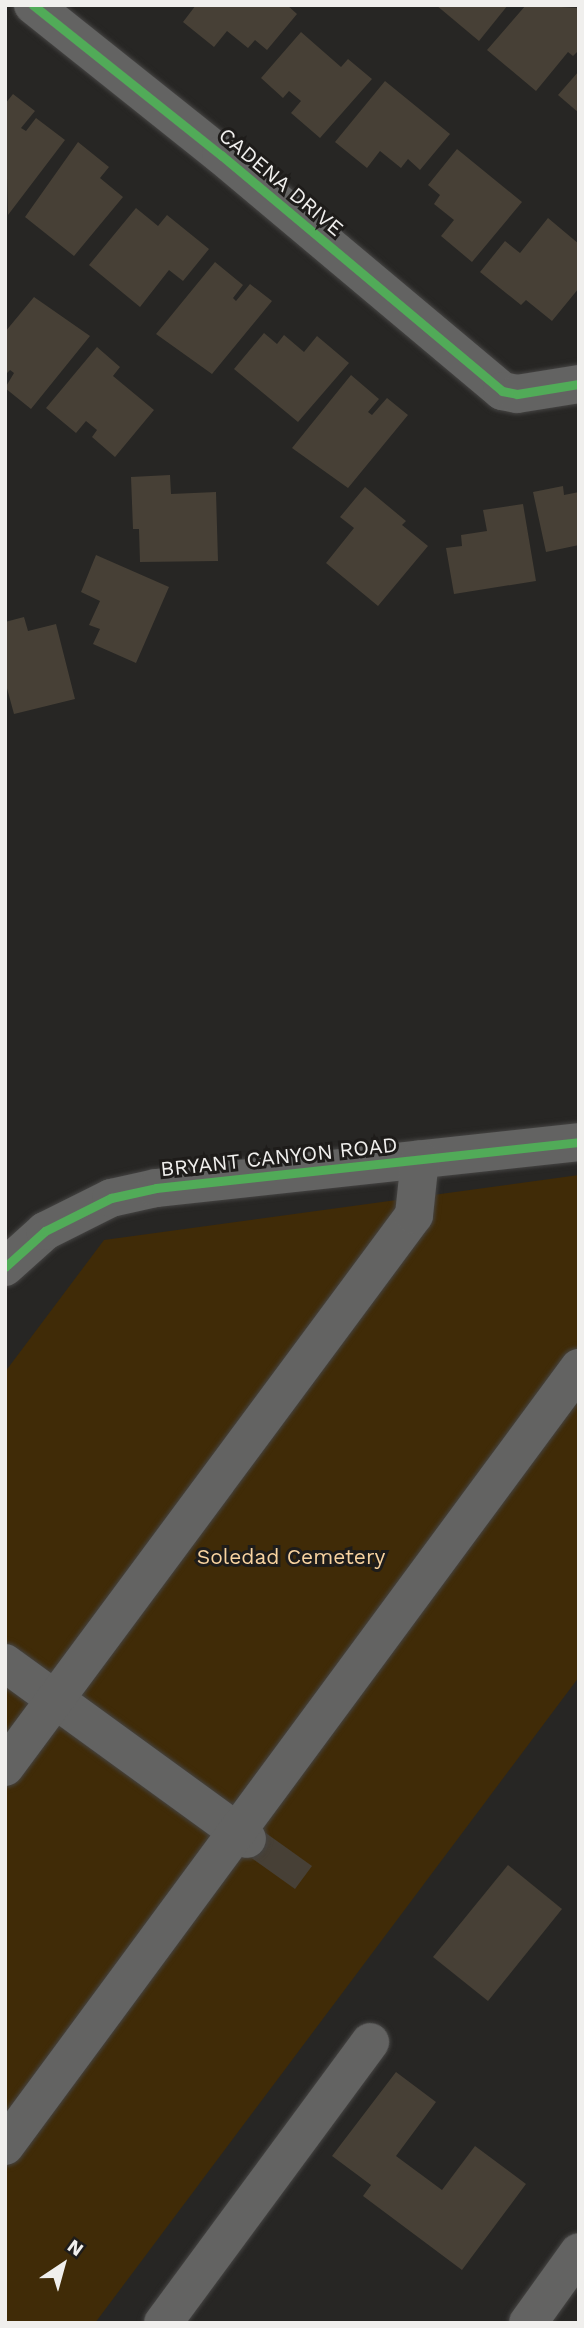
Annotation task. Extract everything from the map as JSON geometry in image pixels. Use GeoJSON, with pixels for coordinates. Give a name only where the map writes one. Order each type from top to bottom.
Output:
{"type":"FeatureCollection","features":[{"type":"Feature","properties":{"kind":"street","name":"CADENA DRIVE"},"geometry":{"type":"LineString","coordinates":[[33,5],[221,155],[502,391],[517,394],[579,384]]}},
{"type":"Feature","properties":{"kind":"street","name":"BRYANT CANYON ROAD"},"geometry":{"type":"LineString","coordinates":[[5,1268],[46,1231],[111,1198],[156,1188],[579,1142]]}},
{"type":"Feature","properties":{"kind":"street"},"geometry":{"type":"LineString","coordinates":[[5,1767],[414,1216],[420,1159]]}},
{"type":"Feature","properties":{"kind":"street"},"geometry":{"type":"LineString","coordinates":[[5,2146],[242,1836],[579,1368]]}},
{"type":"Feature","properties":{"kind":"street"},"geometry":{"type":"LineString","coordinates":[[5,1663],[242,1836]]}},
{"type":"Feature","properties":{"kind":"street"},"geometry":{"type":"LineString","coordinates":[[163,2323],[370,2042]]}},
{"type":"Feature","properties":{"kind":"street"},"geometry":{"type":"LineString","coordinates":[[528,2323],[579,2252]]}},
{"type":"Feature","properties":{"kind":"green space","name":"Soledad Cemetery"},"geometry":{"type":"Polygon","coordinates":[[[579,1175],[579,1677],[95,2323],[5,2323],[5,1372],[104,1240],[579,1175]]]}},
{"type":"Feature","properties":{"kind":"building"},"geometry":{"type":"Polygon","coordinates":[[[196,5],[287,5],[297,14],[267,50],[255,40],[248,48],[227,31],[214,47],[183,22],[196,5]]]}},
{"type":"Feature","properties":{"kind":"building"},"geometry":{"type":"Polygon","coordinates":[[[436,5],[508,5],[479,41],[436,5]]]}},
{"type":"Feature","properties":{"kind":"building"},"geometry":{"type":"Polygon","coordinates":[[[526,5],[579,8],[579,50],[573,56],[568,52],[536,91],[487,50],[526,5]]]}},
{"type":"Feature","properties":{"kind":"building"},"geometry":{"type":"Polygon","coordinates":[[[301,32],[341,67],[348,59],[372,79],[320,138],[291,113],[301,101],[289,91],[283,98],[261,78],[301,32]]]}},
{"type":"Feature","properties":{"kind":"building"},"geometry":{"type":"Polygon","coordinates":[[[579,71],[579,113],[558,95],[579,71]]]}},
{"type":"Feature","properties":{"kind":"building"},"geometry":{"type":"Polygon","coordinates":[[[385,81],[450,134],[420,170],[408,159],[401,168],[380,151],[367,168],[335,142],[385,81]]]}},
{"type":"Feature","properties":{"kind":"building"},"geometry":{"type":"Polygon","coordinates":[[[13,94],[35,111],[21,128],[26,131],[36,118],[65,140],[8,215],[5,104],[13,94]]]}},
{"type":"Feature","properties":{"kind":"building"},"geometry":{"type":"Polygon","coordinates":[[[78,142],[109,167],[100,178],[123,197],[74,256],[25,217],[78,142]]]}},
{"type":"Feature","properties":{"kind":"building"},"geometry":{"type":"Polygon","coordinates":[[[457,149],[522,202],[472,262],[441,236],[454,220],[434,204],[440,195],[428,185],[457,149]]]}},
{"type":"Feature","properties":{"kind":"building"},"geometry":{"type":"Polygon","coordinates":[[[136,208],[158,226],[167,215],[209,249],[183,281],[169,270],[140,307],[89,265],[136,208]]]}},
{"type":"Feature","properties":{"kind":"building"},"geometry":{"type":"Polygon","coordinates":[[[548,218],[579,244],[579,288],[552,321],[526,300],[521,305],[480,272],[505,241],[520,253],[548,218]]]}},
{"type":"Feature","properties":{"kind":"building"},"geometry":{"type":"Polygon","coordinates":[[[215,262],[243,285],[233,298],[236,301],[250,284],[272,301],[212,374],[156,334],[215,262]]]}},
{"type":"Feature","properties":{"kind":"building"},"geometry":{"type":"Polygon","coordinates":[[[34,297],[90,336],[31,409],[5,388],[14,373],[10,370],[5,375],[5,332],[34,297]]]}},
{"type":"Feature","properties":{"kind":"building"},"geometry":{"type":"Polygon","coordinates":[[[264,333],[277,344],[284,335],[304,352],[317,336],[349,363],[298,422],[234,369],[264,333]]]}},
{"type":"Feature","properties":{"kind":"building"},"geometry":{"type":"Polygon","coordinates":[[[97,347],[120,367],[113,376],[154,410],[115,457],[92,437],[97,430],[86,421],[76,433],[46,408],[97,347]]]}},
{"type":"Feature","properties":{"kind":"building"},"geometry":{"type":"Polygon","coordinates":[[[351,375],[379,399],[368,412],[372,415],[387,398],[408,415],[348,488],[292,448],[351,375]]]}},
{"type":"Feature","properties":{"kind":"building"},"geometry":{"type":"Polygon","coordinates":[[[170,475],[171,494],[216,492],[218,561],[140,562],[139,529],[133,529],[131,477],[170,475]]]}},
{"type":"Feature","properties":{"kind":"building"},"geometry":{"type":"Polygon","coordinates":[[[563,486],[564,495],[579,492],[579,545],[546,552],[533,492],[563,486]]]}},
{"type":"Feature","properties":{"kind":"building"},"geometry":{"type":"Polygon","coordinates":[[[365,487],[406,521],[402,525],[428,546],[378,606],[326,563],[354,528],[340,517],[365,487]]]}},
{"type":"Feature","properties":{"kind":"building"},"geometry":{"type":"Polygon","coordinates":[[[523,504],[536,581],[454,594],[446,548],[462,546],[461,535],[487,531],[483,510],[523,504]]]}},
{"type":"Feature","properties":{"kind":"building"},"geometry":{"type":"Polygon","coordinates":[[[96,555],[169,587],[136,663],[93,644],[100,629],[89,625],[100,601],[81,592],[96,555]]]}},
{"type":"Feature","properties":{"kind":"building"},"geometry":{"type":"Polygon","coordinates":[[[24,617],[28,631],[56,624],[75,699],[14,714],[5,681],[5,622],[24,617]]]}},
{"type":"Feature","properties":{"kind":"building"},"geometry":{"type":"Polygon","coordinates":[[[263,1831],[312,1866],[295,1889],[246,1854],[263,1831]]]}},
{"type":"Feature","properties":{"kind":"building"},"geometry":{"type":"Polygon","coordinates":[[[508,1865],[562,1909],[488,2001],[433,1957],[508,1865]]]}},
{"type":"Feature","properties":{"kind":"building"},"geometry":{"type":"Polygon","coordinates":[[[396,2072],[436,2102],[396,2156],[442,2190],[475,2146],[526,2184],[462,2270],[363,2196],[371,2185],[332,2156],[396,2072]]]}},
{"type":"Feature","properties":{"kind":"cycle path"},"geometry":{"type":"LineString","coordinates":[[33,5],[221,155],[502,391],[517,394],[579,384]]}},
{"type":"Feature","properties":{"kind":"cycle path"},"geometry":{"type":"LineString","coordinates":[[5,1267],[45,1231],[111,1198],[156,1188],[579,1142]]}}]}
